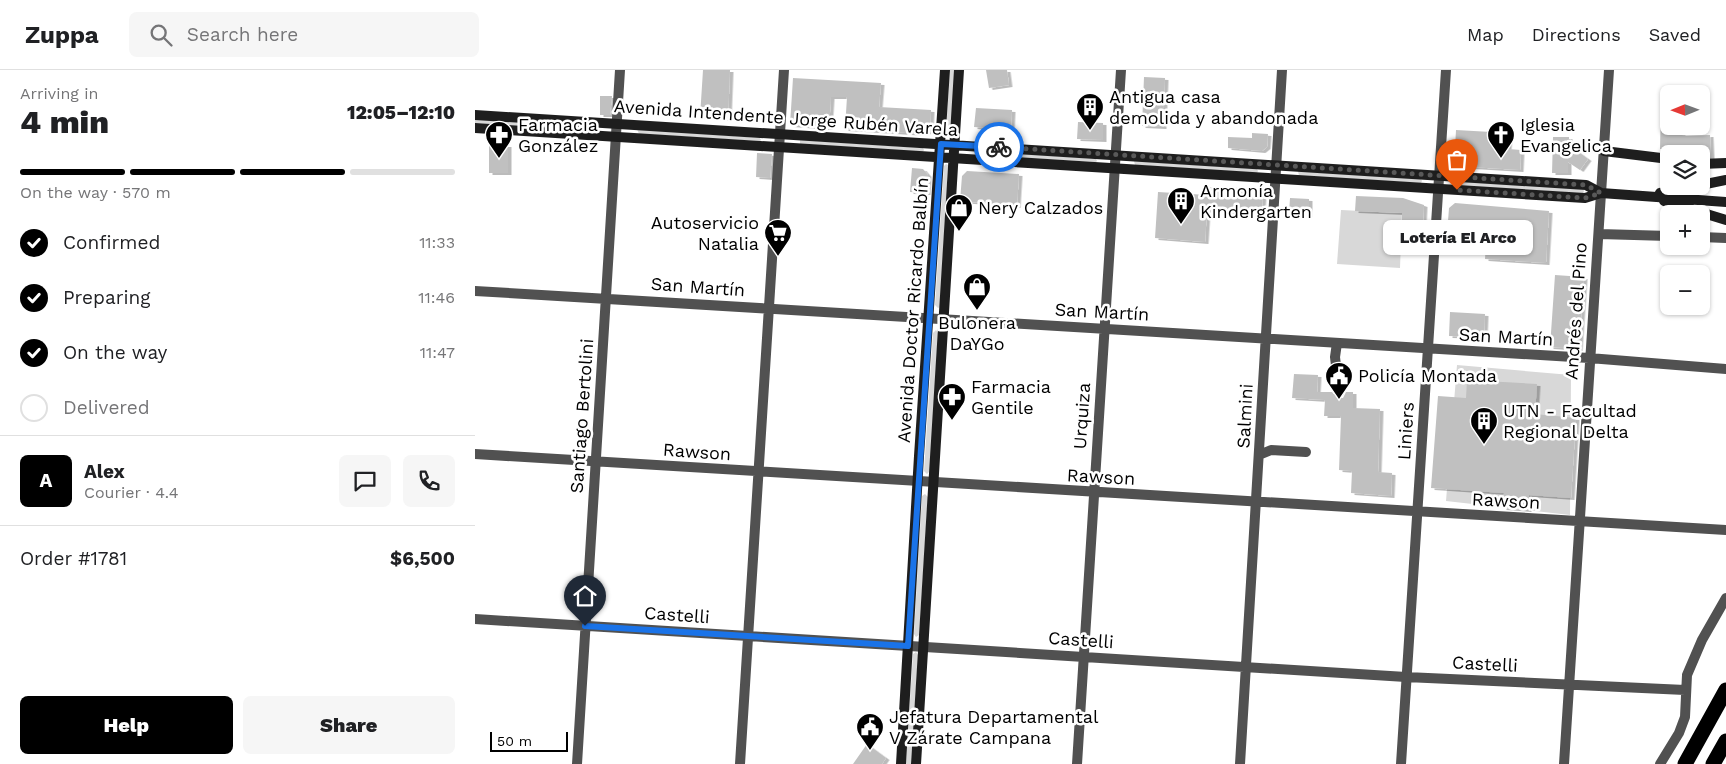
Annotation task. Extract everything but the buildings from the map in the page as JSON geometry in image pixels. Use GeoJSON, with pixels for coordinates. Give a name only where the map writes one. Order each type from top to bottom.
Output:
{"type":"FeatureCollection","features":[{"type":"Feature","properties":{"kind":"highway"},"geometry":{"type":"LineString","coordinates":[[1685,764],[1726,690]]}},
{"type":"Feature","properties":{"kind":"highway"},"geometry":{"type":"LineString","coordinates":[[1713,764],[1726,741]]}},
{"type":"Feature","properties":{"kind":"main road","name":"Avenida Doctor Ricardo Balbín"},"geometry":{"type":"LineString","coordinates":[[901,764],[917,482],[945,70]]}},
{"type":"Feature","properties":{"kind":"main road","name":"Avenida Doctor Ricardo Balbín"},"geometry":{"type":"LineString","coordinates":[[916,764],[959,70]]}},
{"type":"Feature","properties":{"kind":"main road","name":"Avenida Intendente Jorge Rubén Varela"},"geometry":{"type":"LineString","coordinates":[[475,115],[1586,185],[1601,193]]}},
{"type":"Feature","properties":{"kind":"main road","name":"Avenida Intendente Jorge Rubén Varela"},"geometry":{"type":"LineString","coordinates":[[475,128],[1585,198],[1601,193],[1726,202]]}},
{"type":"Feature","properties":{"kind":"main road"},"geometry":{"type":"LineString","coordinates":[[1604,151],[1660,159]]}},
{"type":"Feature","properties":{"kind":"main road"},"geometry":{"type":"LineString","coordinates":[[1710,164],[1726,163]]}},
{"type":"Feature","properties":{"kind":"main road"},"geometry":{"type":"LineString","coordinates":[[1710,183],[1726,180]]}},
{"type":"Feature","properties":{"kind":"main road"},"geometry":{"type":"LineString","coordinates":[[1646,196],[1660,193]]}},
{"type":"Feature","properties":{"kind":"main road"},"geometry":{"type":"LineString","coordinates":[[1646,196],[1726,220]]}},
{"type":"Feature","properties":{"kind":"street","name":"Santiago Bertolini"},"geometry":{"type":"LineString","coordinates":[[577,764],[620,70]]}},
{"type":"Feature","properties":{"kind":"street"},"geometry":{"type":"LineString","coordinates":[[740,764],[784,70]]}},
{"type":"Feature","properties":{"kind":"street","name":"Urquiza"},"geometry":{"type":"LineString","coordinates":[[1077,764],[1103,328],[1121,70]]}},
{"type":"Feature","properties":{"kind":"street","name":"Salmini"},"geometry":{"type":"LineString","coordinates":[[1240,764],[1282,70]]}},
{"type":"Feature","properties":{"kind":"street","name":"Liniers"},"geometry":{"type":"LineString","coordinates":[[1401,764],[1446,70]]}},
{"type":"Feature","properties":{"kind":"street","name":"Andrés del Pino"},"geometry":{"type":"LineString","coordinates":[[1564,764],[1609,70]]}},
{"type":"Feature","properties":{"kind":"street"},"geometry":{"type":"LineString","coordinates":[[1599,234],[1660,236]]}},
{"type":"Feature","properties":{"kind":"street"},"geometry":{"type":"LineString","coordinates":[[1710,237],[1726,238]]}},
{"type":"Feature","properties":{"kind":"street","name":"San Martín"},"geometry":{"type":"LineString","coordinates":[[475,290],[1589,358],[1726,369]]}},
{"type":"Feature","properties":{"kind":"street"},"geometry":{"type":"LineString","coordinates":[[1337,343],[1335,357],[1339,392]]}},
{"type":"Feature","properties":{"kind":"street"},"geometry":{"type":"LineString","coordinates":[[1259,455],[1271,450],[1306,452]]}},
{"type":"Feature","properties":{"kind":"street","name":"Rawson"},"geometry":{"type":"LineString","coordinates":[[475,454],[1726,530]]}},
{"type":"Feature","properties":{"kind":"street"},"geometry":{"type":"LineString","coordinates":[[1660,764],[1679,732],[1685,717],[1687,675],[1702,640],[1726,598]]}},
{"type":"Feature","properties":{"kind":"street","name":"Castelli"},"geometry":{"type":"LineString","coordinates":[[475,619],[1407,677],[1685,690]]}},
{"type":"Feature","properties":{"kind":"shaded area"},"geometry":{"type":"Polygon","coordinates":[[[950,70],[955,70],[951,134],[949,135],[946,132],[950,70]]]}},
{"type":"Feature","properties":{"kind":"shaded area"},"geometry":{"type":"Polygon","coordinates":[[[475,119],[598,127],[599,129],[598,131],[475,123],[475,119]]]}},
{"type":"Feature","properties":{"kind":"shaded area"},"geometry":{"type":"Polygon","coordinates":[[[637,129],[760,138],[761,140],[639,134],[637,129]]]}},
{"type":"Feature","properties":{"kind":"shaded area"},"geometry":{"type":"Polygon","coordinates":[[[800,140],[923,148],[924,150],[923,152],[800,144],[800,140]]]}},
{"type":"Feature","properties":{"kind":"shaded area"},"geometry":{"type":"Polygon","coordinates":[[[973,150],[1096,159],[1097,161],[975,155],[973,150]]]}},
{"type":"Feature","properties":{"kind":"shaded area"},"geometry":{"type":"Polygon","coordinates":[[[1134,161],[1257,169],[1258,171],[1257,173],[1135,165],[1134,161]]]}},
{"type":"Feature","properties":{"kind":"shaded area"},"geometry":{"type":"Polygon","coordinates":[[[948,165],[940,307],[938,308],[935,305],[944,166],[948,165]]]}},
{"type":"Feature","properties":{"kind":"shaded area"},"geometry":{"type":"Polygon","coordinates":[[[1298,171],[1421,179],[1422,181],[1421,183],[1299,176],[1298,171]]]}},
{"type":"Feature","properties":{"kind":"shaded area"},"geometry":{"type":"Polygon","coordinates":[[[1460,181],[1583,189],[1584,191],[1583,193],[1461,186],[1460,181]]]}},
{"type":"Feature","properties":{"kind":"shaded area"},"geometry":{"type":"Polygon","coordinates":[[[1341,210],[1402,213],[1400,268],[1337,264],[1341,210]]]}},
{"type":"Feature","properties":{"kind":"shaded area"},"geometry":{"type":"Polygon","coordinates":[[[936,330],[938,333],[930,471],[927,474],[924,471],[933,333],[936,330]]]}},
{"type":"Feature","properties":{"kind":"shaded area","name":"UTN - Facultad Regional Delta"},"geometry":{"type":"Polygon","coordinates":[[[1457,365],[1571,375],[1570,515],[1446,501],[1457,365]]]}},
{"type":"Feature","properties":{"kind":"shaded area"},"geometry":{"type":"Polygon","coordinates":[[[925,494],[928,497],[919,635],[916,637],[914,634],[922,496],[925,494]]]}},
{"type":"Feature","properties":{"kind":"shaded area"},"geometry":{"type":"Polygon","coordinates":[[[916,652],[918,655],[911,764],[906,764],[913,654],[916,652]]]}},
{"type":"Feature","properties":{"kind":"way so far"},"geometry":{"type":"LineString","coordinates":[[999,147],[1586,185],[1601,193],[1585,198],[1457,190]]}},
{"type":"Feature","properties":{"kind":"place","name":"Antigua casa demolida y abandonada"},"geometry":{"type":"Point","coordinates":[1090,131]}},
{"type":"Feature","properties":{"kind":"place","name":"Farmacia González"},"geometry":{"type":"Point","coordinates":[499,159]}},
{"type":"Feature","properties":{"kind":"place","name":"Iglesia Evangelica"},"geometry":{"type":"Point","coordinates":[1501,159]}},
{"type":"Feature","properties":{"kind":"place","name":"Lotería El Arco"},"geometry":{"type":"Point","coordinates":[1457,190]}},
{"type":"Feature","properties":{"kind":"place","name":"Armonía Kindergarten"},"geometry":{"type":"Point","coordinates":[1181,225]}},
{"type":"Feature","properties":{"kind":"place","name":"Nery Calzados"},"geometry":{"type":"Point","coordinates":[959,232]}},
{"type":"Feature","properties":{"kind":"place","name":"Autoservicio Natalia"},"geometry":{"type":"Point","coordinates":[778,257]}},
{"type":"Feature","properties":{"kind":"place","name":"Bulonera DaYGo"},"geometry":{"type":"Point","coordinates":[977,311]}},
{"type":"Feature","properties":{"kind":"place","name":"Policía Montada"},"geometry":{"type":"Point","coordinates":[1339,400]}},
{"type":"Feature","properties":{"kind":"place","name":"Farmacia Gentile"},"geometry":{"type":"Point","coordinates":[952,421]}},
{"type":"Feature","properties":{"kind":"place","name":"UTN - Facultad Regional Delta"},"geometry":{"type":"Point","coordinates":[1484,445]}},
{"type":"Feature","properties":{"kind":"place","name":"Jefatura Departamental V Zárate Campana"},"geometry":{"type":"Point","coordinates":[870,751]}},
{"type":"Feature","properties":{"kind":"route"},"geometry":{"type":"LineString","coordinates":[[585,626],[908,646],[941,144],[999,147]]}}]}
